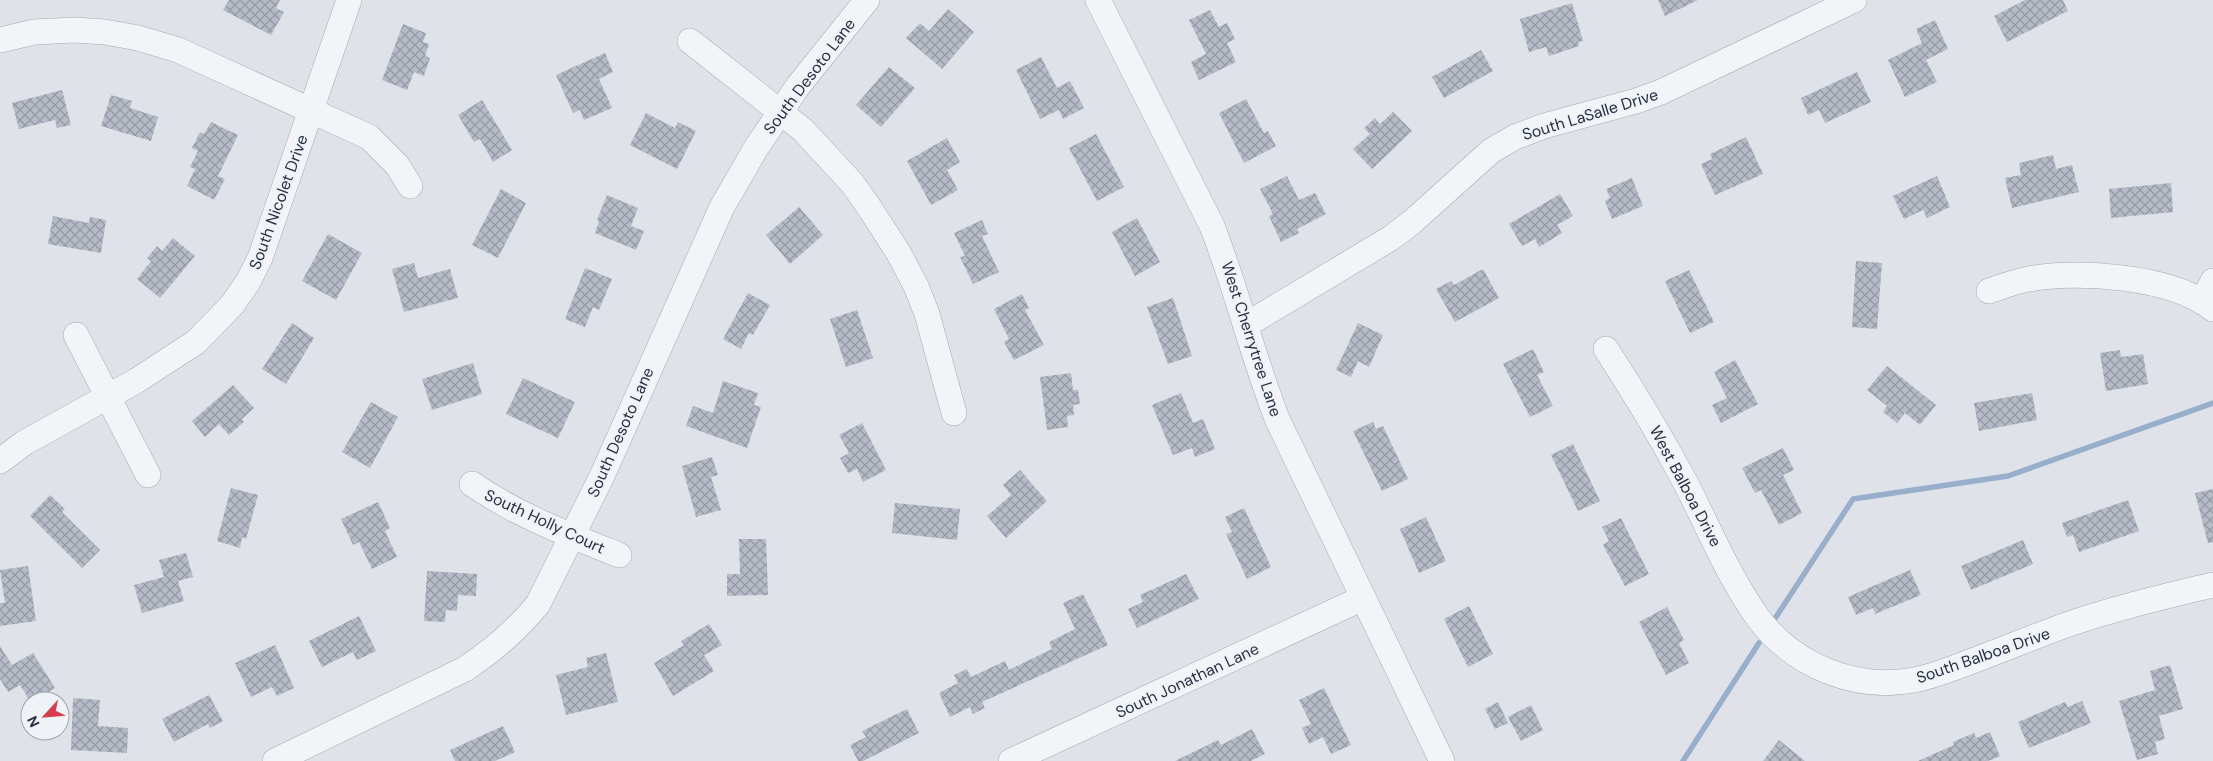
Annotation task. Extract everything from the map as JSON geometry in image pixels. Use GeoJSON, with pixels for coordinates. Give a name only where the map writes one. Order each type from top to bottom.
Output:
{"type":"FeatureCollection","features":[{"type":"Feature","properties":{"kind":"street","name":"South Nicolet Drive"},"geometry":{"type":"LineString","coordinates":[[0,460],[24,443],[184,351],[210,330],[232,305],[248,282],[260,258],[349,0]]}},
{"type":"Feature","properties":{"kind":"street","name":"South Desoto Lane"},"geometry":{"type":"LineString","coordinates":[[284,759],[450,678],[490,652],[538,604],[602,476],[718,216],[756,148],[780,113],[819,59],[867,0]]}},
{"type":"Feature","properties":{"kind":"street","name":"West Cherrytree Lane"},"geometry":{"type":"LineString","coordinates":[[1098,0],[1212,226],[1246,325],[1266,392],[1278,421],[1442,761]]}},
{"type":"Feature","properties":{"kind":"street","name":"South LaSalle Drive"},"geometry":{"type":"LineString","coordinates":[[1246,325],[1391,238],[1412,222],[1491,151],[1515,136],[1661,92],[1854,0]]}},
{"type":"Feature","properties":{"kind":"street"},"geometry":{"type":"LineString","coordinates":[[0,40],[34,32],[74,30],[105,32],[138,38],[178,50],[369,137],[397,164],[410,186]]}},
{"type":"Feature","properties":{"kind":"street"},"geometry":{"type":"LineString","coordinates":[[690,41],[818,144],[852,183],[898,252],[916,286],[927,314],[954,413]]}},
{"type":"Feature","properties":{"kind":"street"},"geometry":{"type":"LineString","coordinates":[[1989,291],[2028,279],[2057,276],[2109,277],[2136,280],[2209,298]]}},
{"type":"Feature","properties":{"kind":"street"},"geometry":{"type":"LineString","coordinates":[[76,335],[148,475]]}},
{"type":"Feature","properties":{"kind":"street","name":"West Balboa Drive"},"geometry":{"type":"LineString","coordinates":[[1606,349],[1646,411],[1736,584],[1764,625]]}},
{"type":"Feature","properties":{"kind":"street","name":"South Holly Court"},"geometry":{"type":"LineString","coordinates":[[472,484],[493,499],[620,556]]}},
{"type":"Feature","properties":{"kind":"street","name":"South Balboa Drive"},"geometry":{"type":"LineString","coordinates":[[1764,625],[1776,638],[1803,658],[1830,674],[1860,681],[1888,684],[1916,680],[1950,669],[2072,623],[2162,597],[2213,585]]}},
{"type":"Feature","properties":{"kind":"street","name":"South Jonathan Lane"},"geometry":{"type":"LineString","coordinates":[[1011,761],[1364,598]]}},
{"type":"Feature","properties":{"kind":"building"},"geometry":{"type":"Polygon","coordinates":[[[229,0],[280,0],[276,8],[284,12],[271,35],[223,10],[229,0]]]}},
{"type":"Feature","properties":{"kind":"building"},"geometry":{"type":"Polygon","coordinates":[[[1658,0],[1698,0],[1665,16],[1658,0]]]}},
{"type":"Feature","properties":{"kind":"building"},"geometry":{"type":"Polygon","coordinates":[[[2025,0],[2063,0],[2068,11],[2007,42],[1994,16],[2025,0]]]}},
{"type":"Feature","properties":{"kind":"building"},"geometry":{"type":"Polygon","coordinates":[[[1572,3],[1583,41],[1578,42],[1579,46],[1549,56],[1546,47],[1529,52],[1520,19],[1572,3]]]}},
{"type":"Feature","properties":{"kind":"building"},"geometry":{"type":"Polygon","coordinates":[[[948,9],[974,32],[942,69],[906,38],[920,23],[929,31],[948,9]]]}},
{"type":"Feature","properties":{"kind":"building"},"geometry":{"type":"Polygon","coordinates":[[[1210,10],[1219,27],[1227,23],[1235,39],[1227,43],[1236,62],[1199,80],[1191,62],[1206,54],[1189,20],[1210,10]]]}},
{"type":"Feature","properties":{"kind":"building"},"geometry":{"type":"Polygon","coordinates":[[[1935,20],[1948,49],[1926,60],[1937,82],[1905,97],[1888,60],[1922,43],[1916,29],[1935,20]]]}},
{"type":"Feature","properties":{"kind":"building"},"geometry":{"type":"Polygon","coordinates":[[[403,24],[426,33],[423,42],[429,44],[425,56],[430,58],[424,76],[414,72],[407,90],[382,80],[403,24]]]}},
{"type":"Feature","properties":{"kind":"building"},"geometry":{"type":"Polygon","coordinates":[[[1481,50],[1493,71],[1444,98],[1432,77],[1481,50]]]}},
{"type":"Feature","properties":{"kind":"building"},"geometry":{"type":"Polygon","coordinates":[[[605,53],[613,72],[599,79],[612,108],[584,120],[580,110],[573,113],[556,75],[605,53]]]}},
{"type":"Feature","properties":{"kind":"building"},"geometry":{"type":"Polygon","coordinates":[[[1041,57],[1057,88],[1070,81],[1084,108],[1063,119],[1059,110],[1040,119],[1016,70],[1041,57]]]}},
{"type":"Feature","properties":{"kind":"building"},"geometry":{"type":"Polygon","coordinates":[[[889,67],[915,88],[881,127],[856,105],[889,67]]]}},
{"type":"Feature","properties":{"kind":"building"},"geometry":{"type":"Polygon","coordinates":[[[1857,72],[1871,102],[1825,123],[1819,110],[1808,115],[1801,98],[1857,72]]]}},
{"type":"Feature","properties":{"kind":"building"},"geometry":{"type":"Polygon","coordinates":[[[62,90],[71,125],[57,128],[55,120],[19,129],[12,103],[62,90]]]}},
{"type":"Feature","properties":{"kind":"building"},"geometry":{"type":"Polygon","coordinates":[[[111,95],[132,101],[130,108],[158,117],[151,141],[101,126],[111,95]]]}},
{"type":"Feature","properties":{"kind":"building"},"geometry":{"type":"Polygon","coordinates":[[[1246,99],[1264,133],[1268,131],[1276,146],[1244,163],[1219,113],[1246,99]]]}},
{"type":"Feature","properties":{"kind":"building"},"geometry":{"type":"Polygon","coordinates":[[[482,100],[512,150],[493,162],[480,139],[474,142],[458,115],[482,100]]]}},
{"type":"Feature","properties":{"kind":"building"},"geometry":{"type":"Polygon","coordinates":[[[1393,112],[1412,131],[1372,169],[1353,149],[1370,134],[1364,128],[1375,118],[1380,124],[1393,112]]]}},
{"type":"Feature","properties":{"kind":"building"},"geometry":{"type":"Polygon","coordinates":[[[646,113],[675,128],[678,122],[696,131],[677,169],[630,145],[646,113]]]}},
{"type":"Feature","properties":{"kind":"building"},"geometry":{"type":"Polygon","coordinates":[[[211,122],[238,135],[218,176],[225,179],[214,200],[187,186],[195,169],[190,167],[198,151],[192,148],[200,132],[204,134],[211,122]]]}},
{"type":"Feature","properties":{"kind":"building"},"geometry":{"type":"Polygon","coordinates":[[[1096,134],[1124,187],[1097,201],[1069,148],[1096,134]]]}},
{"type":"Feature","properties":{"kind":"building"},"geometry":{"type":"Polygon","coordinates":[[[1746,137],[1763,174],[1715,195],[1701,164],[1712,159],[1710,154],[1746,137]]]}},
{"type":"Feature","properties":{"kind":"building"},"geometry":{"type":"Polygon","coordinates":[[[947,138],[960,162],[947,170],[958,190],[931,205],[907,161],[947,138]]]}},
{"type":"Feature","properties":{"kind":"building"},"geometry":{"type":"Polygon","coordinates":[[[2053,155],[2056,169],[2072,165],[2079,192],[2012,208],[2005,178],[2021,175],[2019,163],[2053,155]]]}},
{"type":"Feature","properties":{"kind":"building"},"geometry":{"type":"Polygon","coordinates":[[[1287,176],[1299,200],[1315,193],[1326,214],[1297,229],[1299,233],[1281,242],[1269,216],[1273,214],[1260,189],[1287,176]]]}},
{"type":"Feature","properties":{"kind":"building"},"geometry":{"type":"Polygon","coordinates":[[[1937,176],[1950,207],[1927,218],[1923,210],[1904,219],[1893,196],[1937,176]]]}},
{"type":"Feature","properties":{"kind":"building"},"geometry":{"type":"Polygon","coordinates":[[[1632,178],[1643,206],[1612,219],[1605,201],[1610,198],[1606,189],[1632,178]]]}},
{"type":"Feature","properties":{"kind":"building"},"geometry":{"type":"Polygon","coordinates":[[[2171,183],[2173,212],[2111,218],[2109,189],[2171,183]]]}},
{"type":"Feature","properties":{"kind":"building"},"geometry":{"type":"Polygon","coordinates":[[[501,189],[526,203],[498,258],[472,245],[501,189]]]}},
{"type":"Feature","properties":{"kind":"building"},"geometry":{"type":"Polygon","coordinates":[[[1560,194],[1573,216],[1557,225],[1562,233],[1539,247],[1535,239],[1522,246],[1509,224],[1560,194]]]}},
{"type":"Feature","properties":{"kind":"building"},"geometry":{"type":"Polygon","coordinates":[[[607,195],[638,208],[631,226],[644,231],[636,250],[595,233],[599,221],[597,220],[607,195]]]}},
{"type":"Feature","properties":{"kind":"building"},"geometry":{"type":"Polygon","coordinates":[[[799,207],[823,235],[790,264],[766,235],[799,207]]]}},
{"type":"Feature","properties":{"kind":"building"},"geometry":{"type":"Polygon","coordinates":[[[53,216],[89,223],[90,217],[106,220],[101,253],[48,244],[53,216]]]}},
{"type":"Feature","properties":{"kind":"building"},"geometry":{"type":"Polygon","coordinates":[[[1137,218],[1160,262],[1135,276],[1112,232],[1137,218]]]}},
{"type":"Feature","properties":{"kind":"building"},"geometry":{"type":"Polygon","coordinates":[[[982,220],[988,234],[982,236],[999,272],[973,284],[960,257],[965,256],[954,233],[982,220]]]}},
{"type":"Feature","properties":{"kind":"building"},"geometry":{"type":"Polygon","coordinates":[[[328,234],[362,253],[336,300],[302,281],[328,234]]]}},
{"type":"Feature","properties":{"kind":"building"},"geometry":{"type":"Polygon","coordinates":[[[173,238],[195,256],[160,298],[137,279],[151,261],[147,258],[157,246],[162,251],[173,238]]]}},
{"type":"Feature","properties":{"kind":"building"},"geometry":{"type":"Polygon","coordinates":[[[1856,261],[1882,263],[1877,329],[1852,327],[1856,261]]]}},
{"type":"Feature","properties":{"kind":"building"},"geometry":{"type":"Polygon","coordinates":[[[414,263],[418,278],[450,269],[458,298],[404,312],[392,269],[414,263]]]}},
{"type":"Feature","properties":{"kind":"building"},"geometry":{"type":"Polygon","coordinates":[[[585,268],[612,279],[599,310],[593,307],[585,327],[565,319],[585,268]]]}},
{"type":"Feature","properties":{"kind":"building"},"geometry":{"type":"Polygon","coordinates":[[[1483,269],[1499,298],[1455,322],[1436,289],[1451,281],[1454,285],[1483,269]]]}},
{"type":"Feature","properties":{"kind":"building"},"geometry":{"type":"Polygon","coordinates":[[[1689,270],[1714,322],[1690,333],[1665,281],[1689,270]]]}},
{"type":"Feature","properties":{"kind":"building"},"geometry":{"type":"Polygon","coordinates":[[[748,293],[770,305],[753,335],[749,333],[741,349],[723,339],[748,293]]]}},
{"type":"Feature","properties":{"kind":"building"},"geometry":{"type":"Polygon","coordinates":[[[1022,294],[1029,308],[1025,310],[1044,345],[1014,360],[1004,342],[1009,339],[994,309],[1022,294]]]}},
{"type":"Feature","properties":{"kind":"building"},"geometry":{"type":"Polygon","coordinates":[[[1173,298],[1192,356],[1168,364],[1147,307],[1173,298]]]}},
{"type":"Feature","properties":{"kind":"building"},"geometry":{"type":"Polygon","coordinates":[[[857,310],[873,358],[846,367],[830,319],[857,310]]]}},
{"type":"Feature","properties":{"kind":"building"},"geometry":{"type":"Polygon","coordinates":[[[292,323],[314,338],[286,384],[262,369],[292,323]]]}},
{"type":"Feature","properties":{"kind":"building"},"geometry":{"type":"Polygon","coordinates":[[[1358,323],[1383,335],[1369,367],[1358,361],[1351,377],[1336,370],[1358,323]]]}},
{"type":"Feature","properties":{"kind":"building"},"geometry":{"type":"Polygon","coordinates":[[[1533,349],[1544,372],[1537,375],[1553,406],[1530,417],[1503,364],[1533,349]]]}},
{"type":"Feature","properties":{"kind":"building"},"geometry":{"type":"Polygon","coordinates":[[[2120,350],[2121,357],[2143,354],[2148,384],[2106,391],[2100,353],[2120,350]]]}},
{"type":"Feature","properties":{"kind":"building"},"geometry":{"type":"Polygon","coordinates":[[[1735,360],[1758,404],[1721,423],[1712,405],[1727,398],[1714,372],[1735,360]]]}},
{"type":"Feature","properties":{"kind":"building"},"geometry":{"type":"Polygon","coordinates":[[[473,363],[482,394],[432,410],[422,379],[473,363]]]}},
{"type":"Feature","properties":{"kind":"building"},"geometry":{"type":"Polygon","coordinates":[[[1887,366],[1936,405],[1920,425],[1905,413],[1897,423],[1883,412],[1887,406],[1867,390],[1887,366]]]}},
{"type":"Feature","properties":{"kind":"building"},"geometry":{"type":"Polygon","coordinates":[[[1071,373],[1073,390],[1078,390],[1080,404],[1073,405],[1074,415],[1067,416],[1068,427],[1047,430],[1040,377],[1071,373]]]}},
{"type":"Feature","properties":{"kind":"building"},"geometry":{"type":"Polygon","coordinates":[[[523,378],[575,402],[558,438],[506,414],[523,378]]]}},
{"type":"Feature","properties":{"kind":"building"},"geometry":{"type":"Polygon","coordinates":[[[723,381],[758,393],[754,405],[761,407],[747,448],[686,426],[693,406],[713,413],[723,381]]]}},
{"type":"Feature","properties":{"kind":"building"},"geometry":{"type":"Polygon","coordinates":[[[233,385],[254,408],[242,419],[244,422],[229,435],[219,424],[205,437],[192,421],[233,385]]]}},
{"type":"Feature","properties":{"kind":"building"},"geometry":{"type":"Polygon","coordinates":[[[1181,393],[1193,423],[1203,419],[1215,449],[1195,457],[1192,448],[1173,455],[1152,405],[1181,393]]]}},
{"type":"Feature","properties":{"kind":"building"},"geometry":{"type":"Polygon","coordinates":[[[2032,393],[2037,420],[1979,431],[1974,403],[2032,393]]]}},
{"type":"Feature","properties":{"kind":"building"},"geometry":{"type":"Polygon","coordinates":[[[371,402],[398,417],[370,468],[342,452],[371,402]]]}},
{"type":"Feature","properties":{"kind":"building"},"geometry":{"type":"Polygon","coordinates":[[[1373,422],[1376,429],[1383,426],[1408,479],[1382,491],[1353,431],[1373,422]]]}},
{"type":"Feature","properties":{"kind":"building"},"geometry":{"type":"Polygon","coordinates":[[[862,423],[886,470],[863,482],[857,469],[848,473],[840,458],[849,453],[839,435],[862,423]]]}},
{"type":"Feature","properties":{"kind":"building"},"geometry":{"type":"Polygon","coordinates":[[[1573,444],[1600,501],[1578,511],[1551,455],[1573,444]]]}},
{"type":"Feature","properties":{"kind":"building"},"geometry":{"type":"Polygon","coordinates":[[[1783,448],[1794,470],[1783,475],[1802,513],[1779,525],[1761,490],[1755,493],[1742,468],[1783,448]]]}},
{"type":"Feature","properties":{"kind":"building"},"geometry":{"type":"Polygon","coordinates":[[[712,457],[718,475],[711,477],[721,510],[696,517],[682,466],[712,457]]]}},
{"type":"Feature","properties":{"kind":"building"},"geometry":{"type":"Polygon","coordinates":[[[1020,470],[1047,501],[1006,538],[987,516],[1011,495],[1003,485],[1020,470]]]}},
{"type":"Feature","properties":{"kind":"building"},"geometry":{"type":"Polygon","coordinates":[[[231,488],[258,495],[246,539],[242,537],[240,548],[217,541],[231,488]]]}},
{"type":"Feature","properties":{"kind":"building"},"geometry":{"type":"Polygon","coordinates":[[[2213,489],[2213,542],[2208,543],[2195,493],[2213,489]]]}},
{"type":"Feature","properties":{"kind":"building"},"geometry":{"type":"Polygon","coordinates":[[[50,495],[65,509],[62,512],[100,550],[82,568],[30,516],[50,495]]]}},
{"type":"Feature","properties":{"kind":"building"},"geometry":{"type":"Polygon","coordinates":[[[2128,500],[2139,531],[2079,552],[2073,535],[2067,537],[2062,523],[2128,500]]]}},
{"type":"Feature","properties":{"kind":"building"},"geometry":{"type":"Polygon","coordinates":[[[378,502],[390,528],[385,531],[397,557],[372,569],[359,542],[353,545],[341,519],[378,502]]]}},
{"type":"Feature","properties":{"kind":"building"},"geometry":{"type":"Polygon","coordinates":[[[895,503],[960,509],[957,540],[892,533],[895,503]]]}},
{"type":"Feature","properties":{"kind":"building"},"geometry":{"type":"Polygon","coordinates":[[[1244,508],[1271,567],[1247,579],[1226,534],[1232,532],[1225,517],[1244,508]]]}},
{"type":"Feature","properties":{"kind":"building"},"geometry":{"type":"Polygon","coordinates":[[[1426,517],[1446,561],[1419,573],[1400,529],[1426,517]]]}},
{"type":"Feature","properties":{"kind":"building"},"geometry":{"type":"Polygon","coordinates":[[[1621,518],[1649,574],[1625,586],[1603,545],[1609,541],[1602,527],[1621,518]]]}},
{"type":"Feature","properties":{"kind":"building"},"geometry":{"type":"Polygon","coordinates":[[[739,539],[766,539],[768,595],[727,596],[727,574],[740,574],[739,539]]]}},
{"type":"Feature","properties":{"kind":"building"},"geometry":{"type":"Polygon","coordinates":[[[2023,540],[2033,564],[1971,590],[1961,566],[2023,540]]]}},
{"type":"Feature","properties":{"kind":"building"},"geometry":{"type":"Polygon","coordinates":[[[186,553],[193,577],[178,581],[184,601],[142,613],[134,585],[164,577],[159,560],[186,553]]]}},
{"type":"Feature","properties":{"kind":"building"},"geometry":{"type":"Polygon","coordinates":[[[28,566],[36,621],[0,626],[0,603],[5,603],[0,570],[28,566]]]}},
{"type":"Feature","properties":{"kind":"building"},"geometry":{"type":"Polygon","coordinates":[[[1910,570],[1921,595],[1875,614],[1873,608],[1856,615],[1848,597],[1910,570]]]}},
{"type":"Feature","properties":{"kind":"building"},"geometry":{"type":"Polygon","coordinates":[[[427,571],[477,574],[476,596],[458,595],[457,611],[446,610],[445,622],[424,621],[427,571]]]}},
{"type":"Feature","properties":{"kind":"building"},"geometry":{"type":"Polygon","coordinates":[[[1186,574],[1199,599],[1137,628],[1128,609],[1143,602],[1140,595],[1186,574]]]}},
{"type":"Feature","properties":{"kind":"building"},"geometry":{"type":"Polygon","coordinates":[[[1083,594],[1108,645],[982,702],[985,708],[973,714],[970,707],[950,717],[939,693],[958,683],[954,675],[967,669],[971,677],[1005,661],[1009,670],[1052,649],[1049,642],[1075,629],[1063,603],[1083,594]]]}},
{"type":"Feature","properties":{"kind":"building"},"geometry":{"type":"Polygon","coordinates":[[[1469,606],[1493,654],[1468,667],[1444,619],[1469,606]]]}},
{"type":"Feature","properties":{"kind":"building"},"geometry":{"type":"Polygon","coordinates":[[[1667,607],[1684,640],[1679,643],[1689,663],[1666,675],[1639,622],[1667,607]]]}},
{"type":"Feature","properties":{"kind":"building"},"geometry":{"type":"Polygon","coordinates":[[[359,616],[376,651],[357,660],[353,652],[322,667],[309,641],[359,616]]]}},
{"type":"Feature","properties":{"kind":"building"},"geometry":{"type":"Polygon","coordinates":[[[709,624],[722,645],[704,655],[714,671],[673,696],[654,663],[684,645],[681,641],[709,624]]]}},
{"type":"Feature","properties":{"kind":"building"},"geometry":{"type":"Polygon","coordinates":[[[275,645],[294,688],[277,696],[272,687],[251,697],[235,663],[275,645]]]}},
{"type":"Feature","properties":{"kind":"building"},"geometry":{"type":"Polygon","coordinates":[[[0,646],[12,665],[33,653],[55,688],[50,691],[24,691],[20,685],[8,692],[0,679],[0,646]]]}},
{"type":"Feature","properties":{"kind":"building"},"geometry":{"type":"Polygon","coordinates":[[[606,653],[618,702],[566,715],[556,675],[588,667],[586,658],[606,653]]]}},
{"type":"Feature","properties":{"kind":"building"},"geometry":{"type":"Polygon","coordinates":[[[2170,665],[2183,709],[2159,716],[2165,739],[2155,742],[2158,754],[2137,760],[2119,701],[2155,690],[2150,671],[2170,665]]]}},
{"type":"Feature","properties":{"kind":"building"},"geometry":{"type":"Polygon","coordinates":[[[1324,688],[1351,745],[1331,754],[1323,737],[1309,744],[1302,728],[1311,724],[1299,700],[1324,688]]]}},
{"type":"Feature","properties":{"kind":"building"},"geometry":{"type":"Polygon","coordinates":[[[209,695],[223,721],[210,728],[208,724],[174,742],[162,719],[209,695]]]}},
{"type":"Feature","properties":{"kind":"building"},"geometry":{"type":"Polygon","coordinates":[[[73,698],[100,700],[98,726],[128,728],[127,753],[71,750],[73,698]]]}},
{"type":"Feature","properties":{"kind":"building"},"geometry":{"type":"Polygon","coordinates":[[[2082,701],[2091,723],[2029,748],[2018,722],[2065,702],[2068,707],[2082,701]]]}},
{"type":"Feature","properties":{"kind":"building"},"geometry":{"type":"Polygon","coordinates":[[[1498,702],[1508,723],[1495,729],[1485,709],[1498,702]]]}},
{"type":"Feature","properties":{"kind":"building"},"geometry":{"type":"Polygon","coordinates":[[[1531,705],[1543,730],[1521,741],[1508,717],[1531,705]]]}},
{"type":"Feature","properties":{"kind":"building"},"geometry":{"type":"Polygon","coordinates":[[[907,709],[919,733],[863,761],[858,761],[850,745],[866,737],[862,731],[907,709]]]}},
{"type":"Feature","properties":{"kind":"building"},"geometry":{"type":"Polygon","coordinates":[[[503,726],[515,752],[495,761],[455,761],[450,750],[503,726]]]}},
{"type":"Feature","properties":{"kind":"building"},"geometry":{"type":"Polygon","coordinates":[[[1252,729],[1265,754],[1251,761],[1175,761],[1218,740],[1221,745],[1252,729]]]}},
{"type":"Feature","properties":{"kind":"building"},"geometry":{"type":"Polygon","coordinates":[[[1990,732],[2000,756],[1988,761],[1918,761],[1954,745],[1953,742],[1974,733],[1976,738],[1990,732]]]}},
{"type":"Feature","properties":{"kind":"building"},"geometry":{"type":"Polygon","coordinates":[[[1779,740],[1805,761],[1763,761],[1779,740]]]}},
{"type":"Feature","properties":{"kind":"waterway"},"geometry":{"type":"LineString","coordinates":[[1776,617],[1853,499],[2008,476],[2213,403]]}},
{"type":"Feature","properties":{"kind":"waterway"},"geometry":{"type":"LineString","coordinates":[[1683,761],[1759,643]]}}]}
